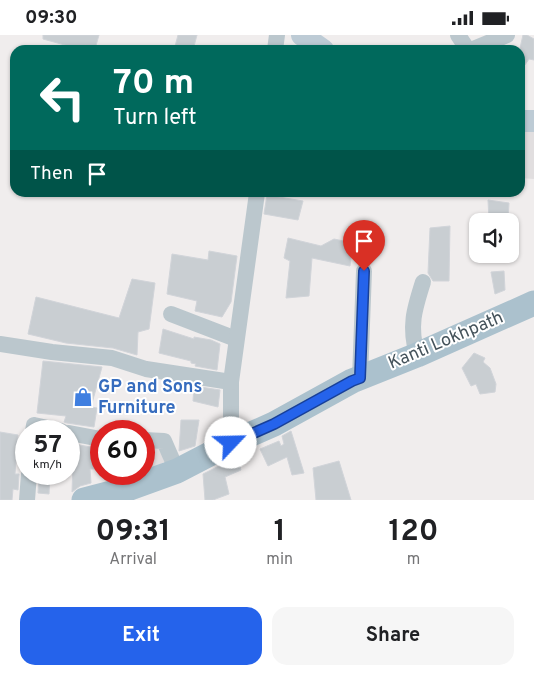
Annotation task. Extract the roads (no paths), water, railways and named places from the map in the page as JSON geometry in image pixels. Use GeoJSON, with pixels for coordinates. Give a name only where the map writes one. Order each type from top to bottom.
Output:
{"type":"FeatureCollection","features":[{"type":"Feature","properties":{"kind":"main road"},"geometry":{"type":"LineString","coordinates":[[302,35],[316,45]]}},
{"type":"Feature","properties":{"kind":"main road","name":"Kanti Lokhpath"},"geometry":{"type":"LineString","coordinates":[[84,500],[130,488],[178,471],[231,443],[274,424],[352,381],[418,355],[534,303]]}},
{"type":"Feature","properties":{"kind":"street"},"geometry":{"type":"LineString","coordinates":[[482,45],[507,35]]}},
{"type":"Feature","properties":{"kind":"street"},"geometry":{"type":"LineString","coordinates":[[231,443],[231,382],[256,197]]}},
{"type":"Feature","properties":{"kind":"street"},"geometry":{"type":"LineString","coordinates":[[360,378],[364,271]]}},
{"type":"Feature","properties":{"kind":"street"},"geometry":{"type":"LineString","coordinates":[[418,355],[412,338],[414,310],[423,282]]}},
{"type":"Feature","properties":{"kind":"street"},"geometry":{"type":"LineString","coordinates":[[171,314],[236,339]]}},
{"type":"Feature","properties":{"kind":"street"},"geometry":{"type":"LineString","coordinates":[[0,344],[112,358],[146,369],[231,382]]}},
{"type":"Feature","properties":{"kind":"street"},"geometry":{"type":"LineString","coordinates":[[155,441],[164,441],[178,471]]}},
{"type":"Feature","properties":{"kind":"street"},"geometry":{"type":"LineString","coordinates":[[27,500],[28,485]]}},
{"type":"Feature","properties":{"kind":"place","name":"GP and Sons Furniture"},"geometry":{"type":"Point","coordinates":[83,397]}}]}
